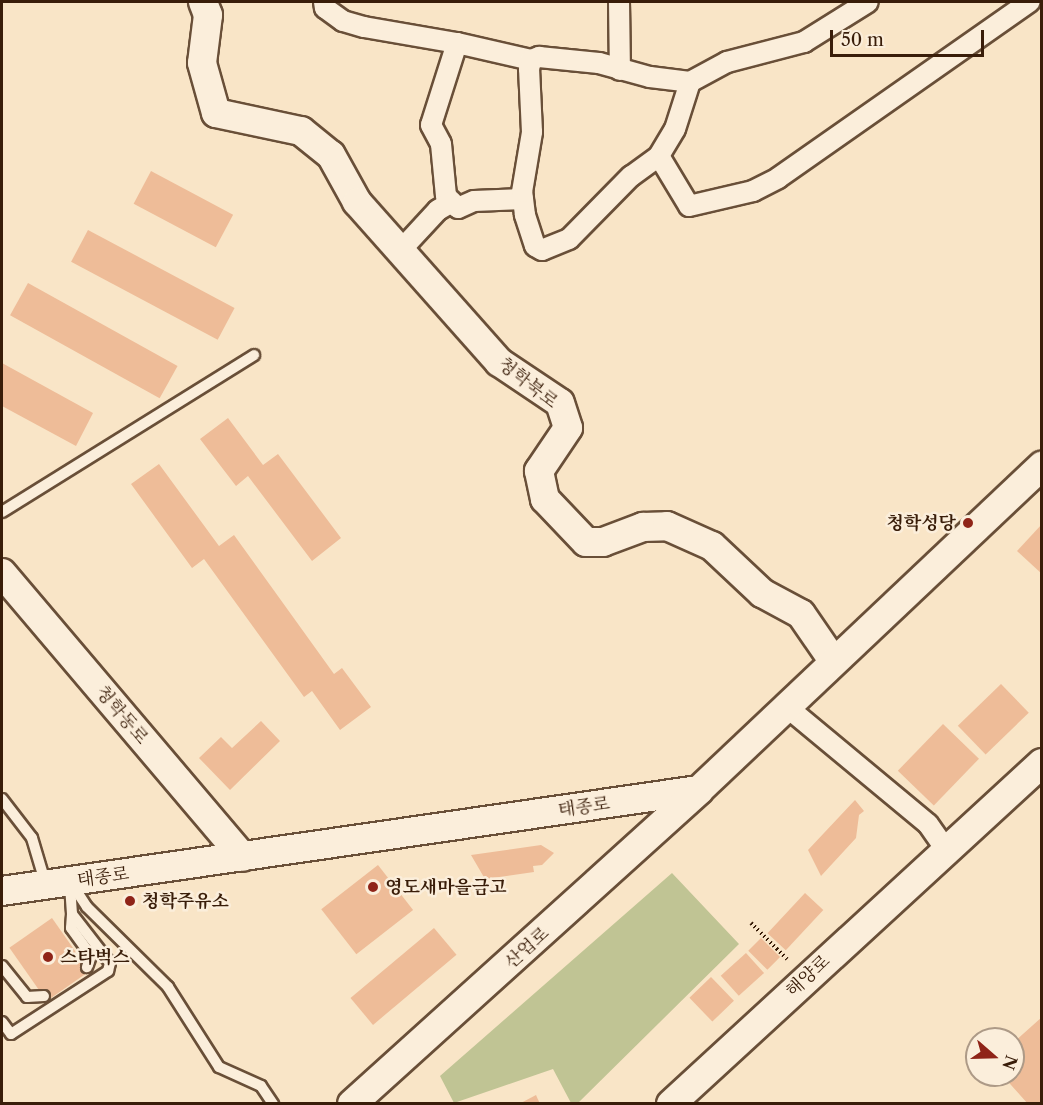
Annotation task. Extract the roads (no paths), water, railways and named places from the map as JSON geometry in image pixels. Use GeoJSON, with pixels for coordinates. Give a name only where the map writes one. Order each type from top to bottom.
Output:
{"type":"FeatureCollection","features":[{"type":"Feature","properties":{"kind":"main road","name":"청학북로"},"geometry":{"type":"LineString","coordinates":[[203,2],[208,15],[202,63],[216,112],[301,131],[331,155],[357,202],[499,362],[560,403],[568,428],[539,471],[545,499],[586,542],[603,542],[643,527],[667,526],[712,546],[762,593],[801,614],[834,662]]}},
{"type":"Feature","properties":{"kind":"main road"},"geometry":{"type":"LineString","coordinates":[[699,790],[1041,465]]}},
{"type":"Feature","properties":{"kind":"main road","name":"청학동로"},"geometry":{"type":"LineString","coordinates":[[2,573],[243,857]]}},
{"type":"Feature","properties":{"kind":"main road","name":"해양로"},"geometry":{"type":"LineString","coordinates":[[671,1104],[945,848],[1041,763]]}},
{"type":"Feature","properties":{"kind":"main road","name":"태종로"},"geometry":{"type":"LineString","coordinates":[[2,891],[699,790]]}},
{"type":"Feature","properties":{"kind":"main road","name":"산업로"},"geometry":{"type":"LineString","coordinates":[[352,1104],[699,790]]}},
{"type":"Feature","properties":{"kind":"street"},"geometry":{"type":"LineString","coordinates":[[324,2],[325,8],[343,21],[378,31],[457,43],[531,60],[540,57],[570,59],[690,82],[728,62],[804,42],[868,2]]}},
{"type":"Feature","properties":{"kind":"street"},"geometry":{"type":"LineString","coordinates":[[619,2],[620,70]]}},
{"type":"Feature","properties":{"kind":"street"},"geometry":{"type":"LineString","coordinates":[[659,156],[688,206],[753,191],[797,165],[1029,2]]}},
{"type":"Feature","properties":{"kind":"street"},"geometry":{"type":"LineString","coordinates":[[457,43],[431,125],[441,144],[443,185],[458,208],[474,201],[523,199]]}},
{"type":"Feature","properties":{"kind":"street"},"geometry":{"type":"LineString","coordinates":[[531,60],[532,132],[523,199],[535,246],[549,249],[569,239],[631,177],[659,156],[675,129],[690,82]]}},
{"type":"Feature","properties":{"kind":"street"},"geometry":{"type":"LineString","coordinates":[[400,251],[438,210],[452,202]]}},
{"type":"Feature","properties":{"kind":"street"},"geometry":{"type":"LineString","coordinates":[[787,706],[919,816],[945,848]]}},
{"type":"Feature","properties":{"kind":"lane"},"geometry":{"type":"LineString","coordinates":[[2,512],[254,355]]}},
{"type":"Feature","properties":{"kind":"lane"},"geometry":{"type":"LineString","coordinates":[[2,799],[32,838],[58,883],[72,914],[110,963],[108,971],[11,1034],[2,1022]]}},
{"type":"Feature","properties":{"kind":"lane"},"geometry":{"type":"LineString","coordinates":[[58,883],[87,907],[168,987],[219,1067],[261,1086],[273,1104]]}},
{"type":"Feature","properties":{"kind":"lane"},"geometry":{"type":"LineString","coordinates":[[72,914],[71,928],[91,956],[87,967]]}},
{"type":"Feature","properties":{"kind":"lane"},"geometry":{"type":"LineString","coordinates":[[2,966],[27,997],[44,996]]}},
{"type":"Feature","properties":{"kind":"place","name":"청학성당"},"geometry":{"type":"Point","coordinates":[968,523]}},
{"type":"Feature","properties":{"kind":"place","name":"영도새마을금고"},"geometry":{"type":"Point","coordinates":[373,887]}},
{"type":"Feature","properties":{"kind":"place","name":"청학주유소"},"geometry":{"type":"Point","coordinates":[130,901]}},
{"type":"Feature","properties":{"kind":"place","name":"스타벅스"},"geometry":{"type":"Point","coordinates":[48,957]}}]}
